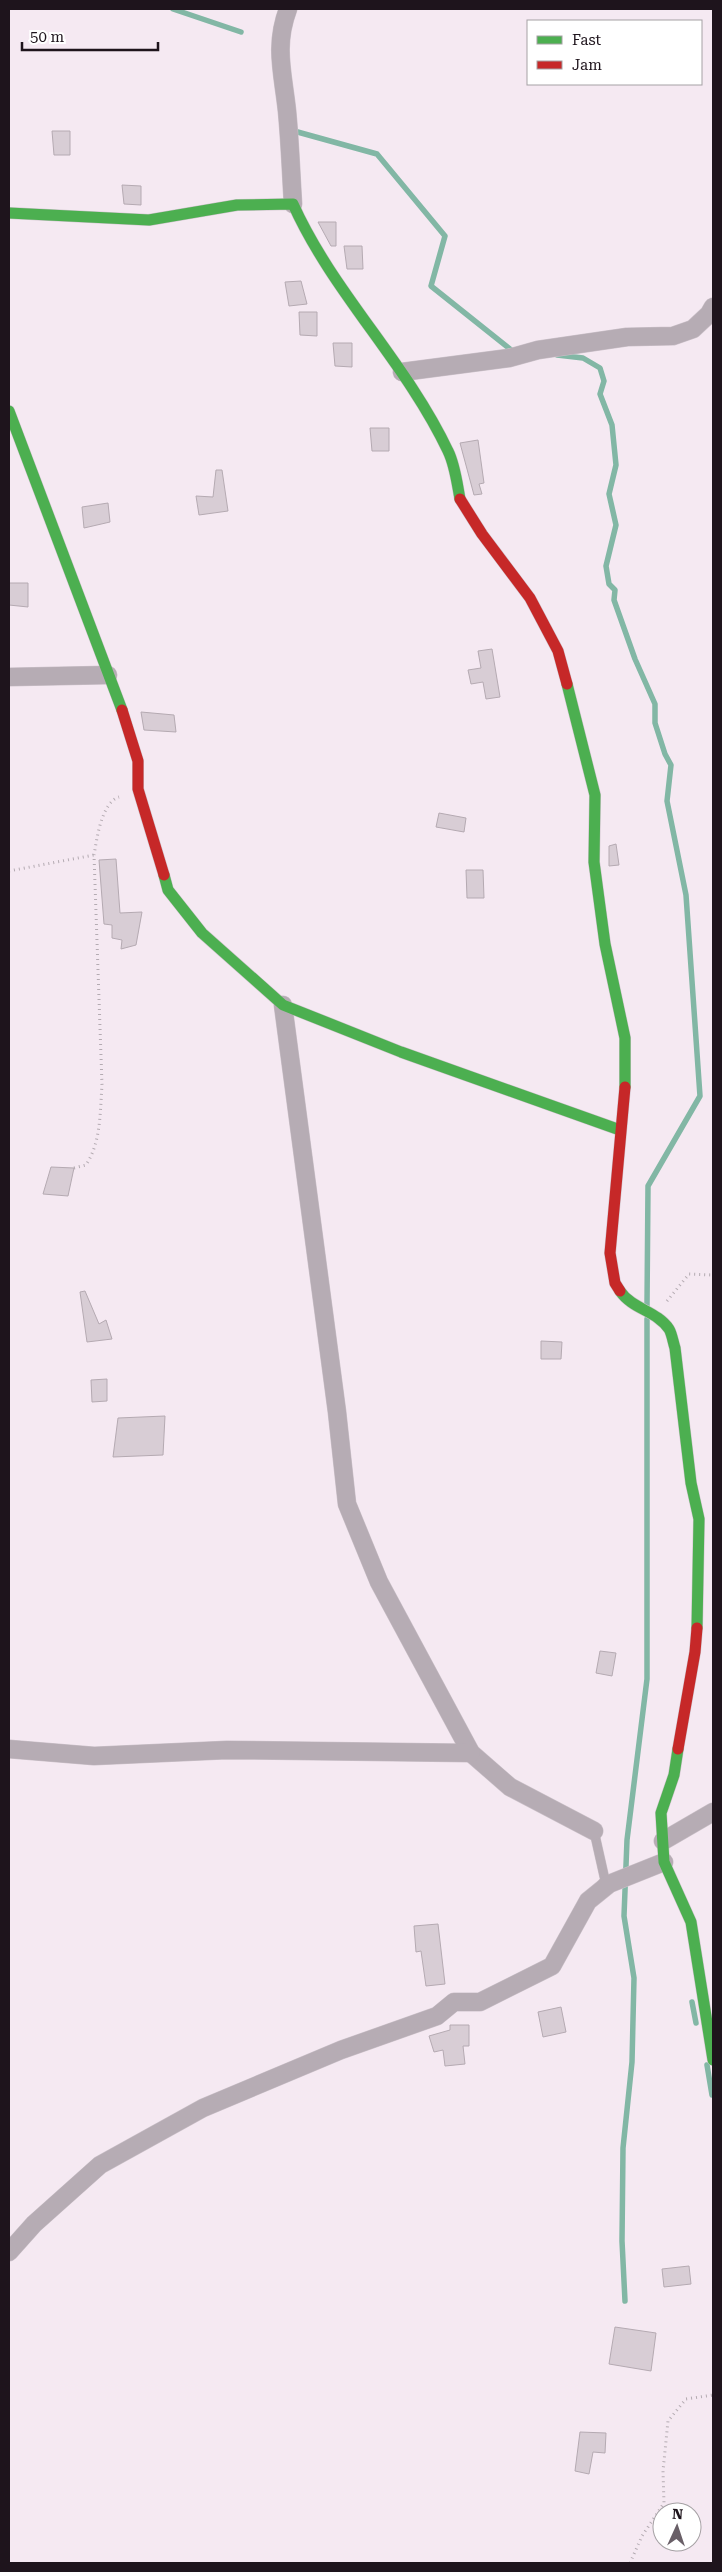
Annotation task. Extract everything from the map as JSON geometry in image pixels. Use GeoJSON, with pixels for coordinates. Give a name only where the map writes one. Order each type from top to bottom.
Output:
{"type":"FeatureCollection","features":[{"type":"Feature","properties":{"kind":"street"},"geometry":{"type":"LineString","coordinates":[[288,9],[281,28],[278,53],[287,112],[293,204],[306,233],[329,269],[402,372],[449,452],[461,502],[482,534],[530,598],[558,651],[576,714],[595,795],[594,862],[605,944],[625,1038],[625,1084],[610,1253],[615,1283],[626,1300],[649,1312],[669,1329],[675,1348],[691,1483],[706,1520],[705,1621],[695,1652],[676,1766],[661,1814],[664,1862],[691,1922],[713,2060]]}},
{"type":"Feature","properties":{"kind":"street"},"geometry":{"type":"LineString","coordinates":[[9,213],[149,220],[238,205],[293,204]]}},
{"type":"Feature","properties":{"kind":"street"},"geometry":{"type":"LineString","coordinates":[[402,372],[508,358],[538,350],[627,337],[673,336],[693,329],[709,314],[713,307]]}},
{"type":"Feature","properties":{"kind":"street"},"geometry":{"type":"LineString","coordinates":[[9,411],[130,732],[138,761],[138,790],[168,890],[202,933],[283,1005],[401,1052],[620,1130]]}},
{"type":"Feature","properties":{"kind":"street"},"geometry":{"type":"LineString","coordinates":[[9,677],[108,675]]}},
{"type":"Feature","properties":{"kind":"street"},"geometry":{"type":"LineString","coordinates":[[283,1005],[337,1412],[347,1504],[379,1582],[471,1753],[510,1787],[594,1831]]}},
{"type":"Feature","properties":{"kind":"street"},"geometry":{"type":"LineString","coordinates":[[9,1749],[94,1756],[227,1750],[471,1753]]}},
{"type":"Feature","properties":{"kind":"street"},"geometry":{"type":"LineString","coordinates":[[663,1841],[713,1812]]}},
{"type":"Feature","properties":{"kind":"street"},"geometry":{"type":"LineString","coordinates":[[9,2252],[34,2224],[100,2165],[203,2108],[340,2050],[437,2016],[454,2002],[480,2002],[552,1966],[588,1901],[609,1884],[664,1862]]}},
{"type":"Feature","properties":{"kind":"lane"},"geometry":{"type":"LineString","coordinates":[[588,1901],[606,1880],[594,1831]]}},
{"type":"Feature","properties":{"kind":"path"},"geometry":{"type":"LineString","coordinates":[[74,1168],[86,1165],[93,1153],[99,1124],[102,1086],[94,855],[101,820],[115,798],[138,790]]}},
{"type":"Feature","properties":{"kind":"path"},"geometry":{"type":"LineString","coordinates":[[9,871],[94,855]]}},
{"type":"Feature","properties":{"kind":"path"},"geometry":{"type":"LineString","coordinates":[[649,1312],[689,1274],[713,1275]]}},
{"type":"Feature","properties":{"kind":"path"},"geometry":{"type":"LineString","coordinates":[[630,2563],[642,2536],[664,2503],[663,2471],[668,2421],[686,2399],[713,2395]]}},
{"type":"Feature","properties":{"kind":"building"},"geometry":{"type":"Polygon","coordinates":[[[52,131],[70,131],[70,155],[54,155],[52,131]]]}},
{"type":"Feature","properties":{"kind":"building"},"geometry":{"type":"Polygon","coordinates":[[[122,185],[141,186],[141,205],[124,204],[122,185]]]}},
{"type":"Feature","properties":{"kind":"building"},"geometry":{"type":"Polygon","coordinates":[[[318,222],[336,222],[336,246],[331,246],[318,222]]]}},
{"type":"Feature","properties":{"kind":"building"},"geometry":{"type":"Polygon","coordinates":[[[344,246],[362,246],[363,269],[347,269],[344,246]]]}},
{"type":"Feature","properties":{"kind":"building"},"geometry":{"type":"Polygon","coordinates":[[[301,281],[307,304],[289,306],[285,282],[301,281]]]}},
{"type":"Feature","properties":{"kind":"building"},"geometry":{"type":"Polygon","coordinates":[[[299,312],[317,312],[317,336],[300,335],[299,312]]]}},
{"type":"Feature","properties":{"kind":"building"},"geometry":{"type":"Polygon","coordinates":[[[333,343],[352,343],[352,367],[335,366],[333,343]]]}},
{"type":"Feature","properties":{"kind":"building"},"geometry":{"type":"Polygon","coordinates":[[[370,428],[389,428],[389,451],[372,451],[370,428]]]}},
{"type":"Feature","properties":{"kind":"building"},"geometry":{"type":"Polygon","coordinates":[[[478,440],[484,483],[479,484],[482,494],[474,495],[460,443],[478,440]]]}},
{"type":"Feature","properties":{"kind":"building"},"geometry":{"type":"Polygon","coordinates":[[[216,470],[222,470],[228,511],[199,515],[196,496],[213,497],[216,470]]]}},
{"type":"Feature","properties":{"kind":"building"},"geometry":{"type":"Polygon","coordinates":[[[108,503],[110,522],[84,528],[82,507],[108,503]]]}},
{"type":"Feature","properties":{"kind":"building"},"geometry":{"type":"Polygon","coordinates":[[[9,583],[28,583],[28,607],[9,605],[9,583]]]}},
{"type":"Feature","properties":{"kind":"building"},"geometry":{"type":"Polygon","coordinates":[[[492,649],[500,697],[486,699],[483,682],[471,684],[468,670],[481,668],[478,651],[492,649]]]}},
{"type":"Feature","properties":{"kind":"building"},"geometry":{"type":"Polygon","coordinates":[[[141,712],[174,715],[176,732],[144,730],[141,712]]]}},
{"type":"Feature","properties":{"kind":"building"},"geometry":{"type":"Polygon","coordinates":[[[439,813],[466,818],[464,832],[436,827],[439,813]]]}},
{"type":"Feature","properties":{"kind":"building"},"geometry":{"type":"Polygon","coordinates":[[[616,844],[619,865],[609,866],[609,846],[616,844]]]}},
{"type":"Feature","properties":{"kind":"building"},"geometry":{"type":"Polygon","coordinates":[[[116,859],[120,913],[142,912],[136,945],[121,949],[122,940],[112,938],[112,925],[104,924],[99,860],[116,859]]]}},
{"type":"Feature","properties":{"kind":"building"},"geometry":{"type":"Polygon","coordinates":[[[466,870],[483,870],[484,898],[467,898],[466,870]]]}},
{"type":"Feature","properties":{"kind":"building"},"geometry":{"type":"Polygon","coordinates":[[[51,1167],[74,1168],[68,1196],[43,1194],[51,1167]]]}},
{"type":"Feature","properties":{"kind":"building"},"geometry":{"type":"Polygon","coordinates":[[[85,1291],[99,1324],[106,1320],[112,1339],[87,1342],[80,1292],[85,1291]]]}},
{"type":"Feature","properties":{"kind":"building"},"geometry":{"type":"Polygon","coordinates":[[[541,1341],[562,1342],[561,1359],[541,1359],[541,1341]]]}},
{"type":"Feature","properties":{"kind":"building"},"geometry":{"type":"Polygon","coordinates":[[[107,1379],[107,1401],[92,1402],[91,1380],[107,1379]]]}},
{"type":"Feature","properties":{"kind":"building"},"geometry":{"type":"Polygon","coordinates":[[[165,1416],[163,1455],[113,1457],[118,1418],[165,1416]]]}},
{"type":"Feature","properties":{"kind":"building"},"geometry":{"type":"Polygon","coordinates":[[[600,1651],[616,1653],[612,1676],[596,1673],[600,1651]]]}},
{"type":"Feature","properties":{"kind":"building"},"geometry":{"type":"Polygon","coordinates":[[[438,1924],[445,1984],[426,1986],[421,1951],[416,1952],[414,1926],[438,1924]]]}},
{"type":"Feature","properties":{"kind":"building"},"geometry":{"type":"Polygon","coordinates":[[[561,2007],[566,2032],[543,2037],[538,2012],[561,2007]]]}},
{"type":"Feature","properties":{"kind":"building"},"geometry":{"type":"Polygon","coordinates":[[[450,2025],[469,2025],[469,2046],[463,2046],[465,2064],[445,2066],[443,2050],[434,2052],[429,2036],[450,2030],[450,2025]]]}},
{"type":"Feature","properties":{"kind":"building"},"geometry":{"type":"Polygon","coordinates":[[[689,2266],[691,2284],[664,2287],[662,2269],[689,2266]]]}},
{"type":"Feature","properties":{"kind":"building"},"geometry":{"type":"Polygon","coordinates":[[[615,2327],[656,2333],[651,2371],[609,2364],[615,2327]]]}},
{"type":"Feature","properties":{"kind":"building"},"geometry":{"type":"Polygon","coordinates":[[[580,2432],[606,2433],[605,2453],[593,2452],[589,2474],[575,2471],[580,2432]]]}},
{"type":"Feature","properties":{"kind":"waterway"},"geometry":{"type":"LineString","coordinates":[[173,9],[241,32]]}},
{"type":"Feature","properties":{"kind":"waterway"},"geometry":{"type":"LineString","coordinates":[[293,128],[294,131],[377,154],[445,236],[431,286],[515,353]]}},
{"type":"Feature","properties":{"kind":"waterway"},"geometry":{"type":"LineString","coordinates":[[557,355],[583,358],[600,368],[604,381],[600,394],[612,425],[616,465],[609,494],[616,525],[606,566],[609,584],[615,590],[614,600],[635,659],[655,704],[655,723],[665,754],[671,765],[667,801],[686,895],[700,1096],[648,1186],[647,1305]]}},
{"type":"Feature","properties":{"kind":"waterway"},"geometry":{"type":"LineString","coordinates":[[625,2301],[622,2241],[623,2148],[632,2062],[634,1978],[624,1916],[627,1840],[647,1679],[647,1319]]}},
{"type":"Feature","properties":{"kind":"waterway"},"geometry":{"type":"LineString","coordinates":[[692,2002],[696,2023]]}},
{"type":"Feature","properties":{"kind":"waterway"},"geometry":{"type":"LineString","coordinates":[[707,2065],[712,2095]]}},
{"type":"Feature","properties":{"kind":"traffic: fast"},"geometry":{"type":"LineString","coordinates":[[9,213],[149,220],[237,205],[293,204],[309,237],[328,268],[412,387],[431,418],[450,456],[456,474],[460,499]]}},
{"type":"Feature","properties":{"kind":"traffic: fast"},"geometry":{"type":"LineString","coordinates":[[9,411],[122,710]]}},
{"type":"Feature","properties":{"kind":"traffic: fast"},"geometry":{"type":"LineString","coordinates":[[567,684],[595,795],[594,862],[605,944],[625,1038],[625,1087]]}},
{"type":"Feature","properties":{"kind":"traffic: fast"},"geometry":{"type":"LineString","coordinates":[[164,875],[168,890],[202,933],[283,1005],[401,1052],[620,1130]]}},
{"type":"Feature","properties":{"kind":"traffic: fast"},"geometry":{"type":"LineString","coordinates":[[620,1291],[631,1302],[664,1323],[670,1331],[675,1348],[691,1483],[699,1519],[697,1628]]}},
{"type":"Feature","properties":{"kind":"traffic: fast"},"geometry":{"type":"LineString","coordinates":[[678,1749],[674,1775],[661,1813],[664,1862],[691,1922],[713,2060]]}},
{"type":"Feature","properties":{"kind":"traffic: jam"},"geometry":{"type":"LineString","coordinates":[[460,499],[482,534],[530,598],[558,651],[567,684]]}},
{"type":"Feature","properties":{"kind":"traffic: jam"},"geometry":{"type":"LineString","coordinates":[[122,710],[138,761],[138,789],[164,875]]}},
{"type":"Feature","properties":{"kind":"traffic: jam"},"geometry":{"type":"LineString","coordinates":[[620,1291],[615,1283],[610,1253],[625,1087]]}},
{"type":"Feature","properties":{"kind":"traffic: jam"},"geometry":{"type":"LineString","coordinates":[[678,1749],[695,1652],[697,1628]]}}]}
